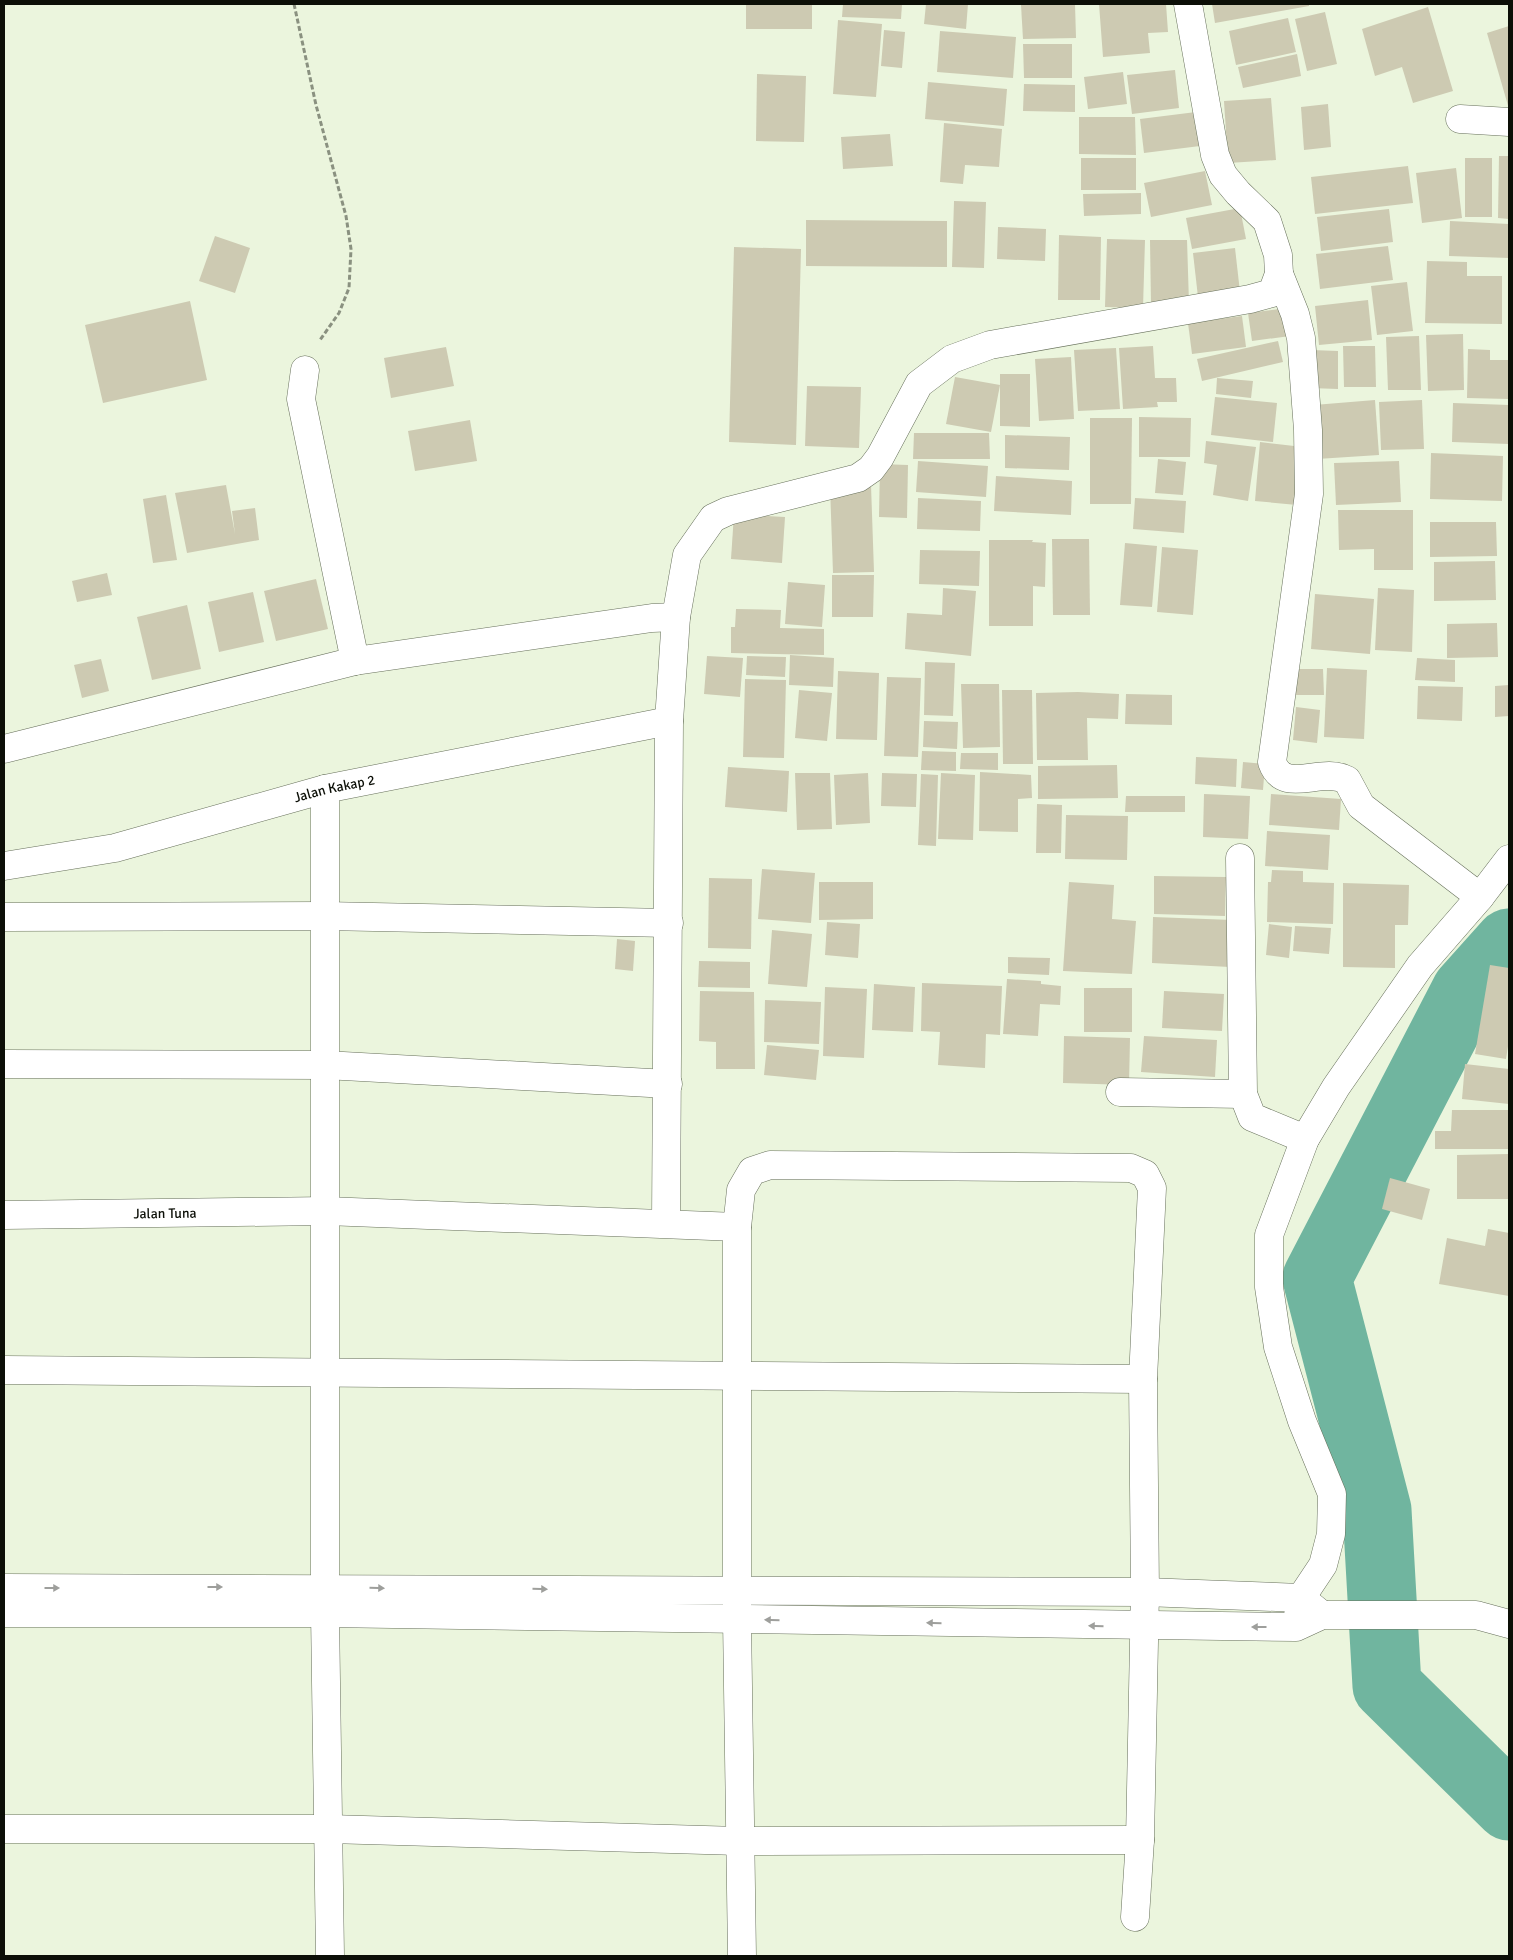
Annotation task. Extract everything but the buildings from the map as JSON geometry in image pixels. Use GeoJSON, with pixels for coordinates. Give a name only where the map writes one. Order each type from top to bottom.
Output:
{"type":"FeatureCollection","features":[{"type":"Feature","properties":{"kind":"street"},"geometry":{"type":"LineString","coordinates":[[1188,4],[1215,155],[1223,175],[1238,193],[1267,221],[1278,255],[1279,274],[1295,314],[1301,338],[1308,430],[1309,494],[1272,762],[1279,776],[1285,779],[1328,776],[1347,780],[1361,806],[1480,897]]}},
{"type":"Feature","properties":{"kind":"street"},"geometry":{"type":"LineString","coordinates":[[1460,120],[1509,122]]}},
{"type":"Feature","properties":{"kind":"street"},"geometry":{"type":"LineString","coordinates":[[666,1223],[669,721],[676,617],[687,555],[713,518],[728,512],[858,478],[871,469],[880,457],[919,384],[952,359],[999,344],[1250,299],[1272,293],[1279,274]]}},
{"type":"Feature","properties":{"kind":"street"},"geometry":{"type":"LineString","coordinates":[[305,370],[301,399],[355,661]]}},
{"type":"Feature","properties":{"kind":"street"},"geometry":{"type":"LineString","coordinates":[[4,748],[355,661],[652,618],[676,617]]}},
{"type":"Feature","properties":{"kind":"street","name":"Jalan Kakap 2"},"geometry":{"type":"LineString","coordinates":[[4,866],[115,848],[325,789],[669,721]]}},
{"type":"Feature","properties":{"kind":"street"},"geometry":{"type":"LineString","coordinates":[[325,789],[325,1600],[330,1956]]}},
{"type":"Feature","properties":{"kind":"street"},"geometry":{"type":"LineString","coordinates":[[1240,858],[1243,1094],[1252,1117],[1305,1139]]}},
{"type":"Feature","properties":{"kind":"street"},"geometry":{"type":"LineString","coordinates":[[1296,1627],[1301,1598],[1323,1565],[1330,1534],[1332,1494],[1302,1421],[1278,1347],[1269,1287],[1269,1235],[1305,1139],[1336,1087],[1420,966],[1480,897],[1509,859]]}},
{"type":"Feature","properties":{"kind":"street"},"geometry":{"type":"LineString","coordinates":[[4,917],[324,916],[669,923]]}},
{"type":"Feature","properties":{"kind":"street"},"geometry":{"type":"LineString","coordinates":[[4,1064],[325,1065],[668,1084]]}},
{"type":"Feature","properties":{"kind":"street"},"geometry":{"type":"LineString","coordinates":[[1120,1092],[1243,1094]]}},
{"type":"Feature","properties":{"kind":"street"},"geometry":{"type":"LineString","coordinates":[[742,1956],[737,1619],[738,1378],[736,1227],[741,1190],[752,1171],[770,1164],[1130,1168],[1145,1174],[1152,1188],[1143,1380],[1145,1592],[1140,1840],[1135,1917]]}},
{"type":"Feature","properties":{"kind":"street","name":"Jalan Tuna"},"geometry":{"type":"LineString","coordinates":[[4,1215],[326,1211],[736,1227]]}},
{"type":"Feature","properties":{"kind":"street"},"geometry":{"type":"LineString","coordinates":[[4,1370],[326,1372],[738,1378],[1143,1380]]}},
{"type":"Feature","properties":{"kind":"street"},"geometry":{"type":"LineString","coordinates":[[4,1588],[325,1600],[737,1619],[1144,1627],[1296,1627],[1327,1615],[1444,1614],[1476,1615],[1509,1624]]}},
{"type":"Feature","properties":{"kind":"street"},"geometry":{"type":"LineString","coordinates":[[4,1612],[325,1600],[737,1591],[1145,1592],[1301,1598],[1327,1615]]}},
{"type":"Feature","properties":{"kind":"street"},"geometry":{"type":"LineString","coordinates":[[1476,1615],[1509,1602]]}},
{"type":"Feature","properties":{"kind":"street"},"geometry":{"type":"LineString","coordinates":[[4,1829],[329,1829],[739,1841],[1140,1840]]}},
{"type":"Feature","properties":{"kind":"path"},"geometry":{"type":"LineString","coordinates":[[294,4],[316,105],[346,216],[351,249],[349,288],[339,313],[315,347],[305,370]]}},
{"type":"Feature","properties":{"kind":"waterway"},"geometry":{"type":"LineString","coordinates":[[1509,943],[1466,991],[1317,1278],[1377,1510],[1387,1686],[1509,1806]]}}]}
